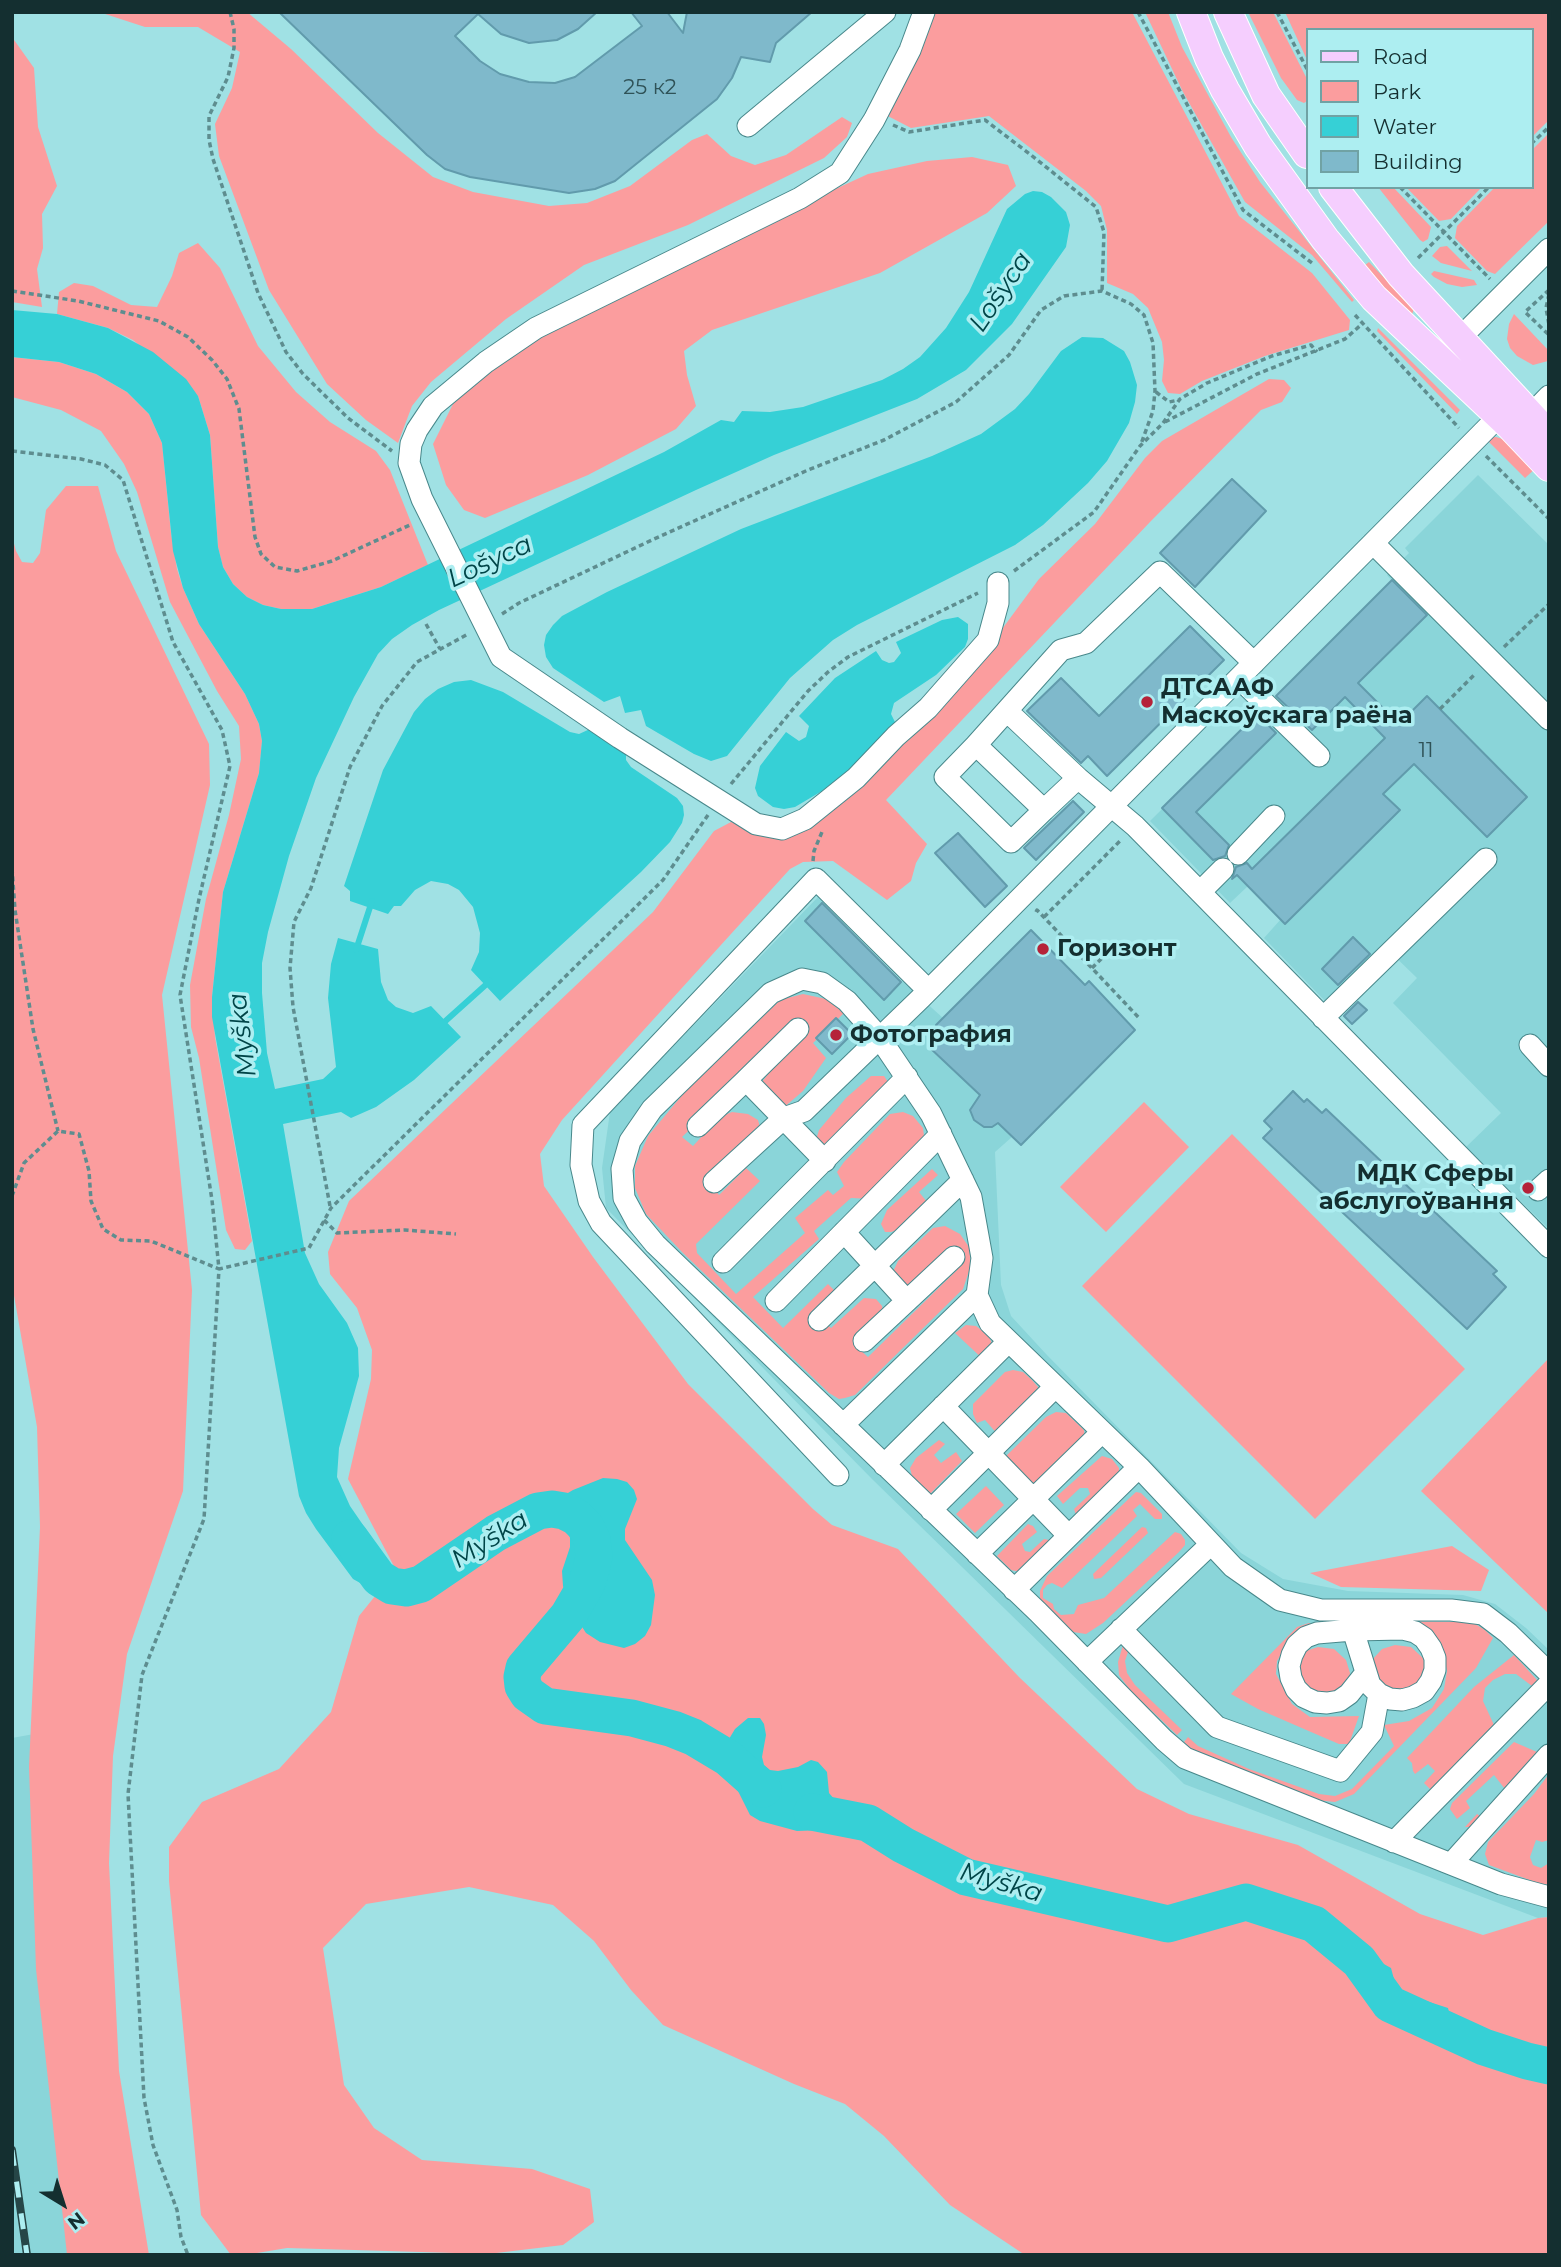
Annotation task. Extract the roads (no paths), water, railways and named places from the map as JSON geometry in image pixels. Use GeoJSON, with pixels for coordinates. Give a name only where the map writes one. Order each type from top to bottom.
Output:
{"type":"FeatureCollection","features":[{"type":"Feature","properties":{"kind":"main road"},"geometry":{"type":"LineString","coordinates":[[1191,12],[1225,90],[1258,146],[1357,281],[1438,360],[1526,416]]}},
{"type":"Feature","properties":{"kind":"main road"},"geometry":{"type":"LineString","coordinates":[[1228,12],[1266,94],[1306,153]]}},
{"type":"Feature","properties":{"kind":"main road"},"geometry":{"type":"LineString","coordinates":[[1335,189],[1401,275],[1526,416],[1549,467]]}},
{"type":"Feature","properties":{"kind":"main road"},"geometry":{"type":"LineString","coordinates":[[1438,360],[1459,339]]}},
{"type":"Feature","properties":{"kind":"street"},"geometry":{"type":"LineString","coordinates":[[748,126],[885,12]]}},
{"type":"Feature","properties":{"kind":"street"},"geometry":{"type":"LineString","coordinates":[[924,12],[910,50],[874,120],[840,173],[800,198],[536,328],[486,362],[433,406],[411,444],[409,463],[433,522],[501,657],[620,738],[756,824],[782,829],[805,819],[856,778],[896,736],[928,708],[988,640],[998,603],[998,583]]}},
{"type":"Feature","properties":{"kind":"street"},"geometry":{"type":"LineString","coordinates":[[1459,339],[1549,248]]}},
{"type":"Feature","properties":{"kind":"street"},"geometry":{"type":"LineString","coordinates":[[714,1182],[784,1118],[804,1111],[1373,543],[1526,416]]}},
{"type":"Feature","properties":{"kind":"street"},"geometry":{"type":"LineString","coordinates":[[1373,543],[1544,705]]}},
{"type":"Feature","properties":{"kind":"street"},"geometry":{"type":"LineString","coordinates":[[1078,778],[1011,842],[945,778],[1061,650],[1086,643],[1160,572],[1319,756]]}},
{"type":"Feature","properties":{"kind":"street"},"geometry":{"type":"LineString","coordinates":[[1007,711],[1078,778],[1135,826],[1549,1247]]}},
{"type":"Feature","properties":{"kind":"street"},"geometry":{"type":"LineString","coordinates":[[976,745],[1044,810]]}},
{"type":"Feature","properties":{"kind":"street"},"geometry":{"type":"LineString","coordinates":[[1200,892],[1274,816]]}},
{"type":"Feature","properties":{"kind":"street"},"geometry":{"type":"LineString","coordinates":[[1323,1018],[1486,859]]}},
{"type":"Feature","properties":{"kind":"street"},"geometry":{"type":"LineString","coordinates":[[838,1475],[601,1223],[589,1201],[581,1165],[583,1125],[816,879],[928,990]]}},
{"type":"Feature","properties":{"kind":"street"},"geometry":{"type":"LineString","coordinates":[[1351,1620],[1365,1674],[1370,1685],[1379,1694],[1402,1700],[1424,1691],[1435,1670],[1435,1658],[1424,1638],[1415,1632],[1351,1620],[1280,1600],[1233,1567],[1139,1467],[990,1324],[977,1294],[982,1258],[971,1197],[931,1114],[879,1037],[847,1002],[821,983],[802,979],[771,993],[652,1109],[630,1141],[622,1168],[624,1198],[643,1229],[1164,1740],[1185,1758],[1502,1884],[1549,1897]]}},
{"type":"Feature","properties":{"kind":"street"},"geometry":{"type":"LineString","coordinates":[[698,1126],[798,1029]]}},
{"type":"Feature","properties":{"kind":"street"},"geometry":{"type":"LineString","coordinates":[[1530,1045],[1549,1066]]}},
{"type":"Feature","properties":{"kind":"street"},"geometry":{"type":"LineString","coordinates":[[723,1262],[907,1077]]}},
{"type":"Feature","properties":{"kind":"street"},"geometry":{"type":"LineString","coordinates":[[746,1080],[825,1161]]}},
{"type":"Feature","properties":{"kind":"street"},"geometry":{"type":"LineString","coordinates":[[776,1301],[941,1134]]}},
{"type":"Feature","properties":{"kind":"street"},"geometry":{"type":"LineString","coordinates":[[819,1320],[962,1180]]}},
{"type":"Feature","properties":{"kind":"street"},"geometry":{"type":"LineString","coordinates":[[844,1232],[907,1301]]}},
{"type":"Feature","properties":{"kind":"street"},"geometry":{"type":"LineString","coordinates":[[864,1341],[954,1257]]}},
{"type":"Feature","properties":{"kind":"street"},"geometry":{"type":"LineString","coordinates":[[843,1425],[977,1294]]}},
{"type":"Feature","properties":{"kind":"street"},"geometry":{"type":"LineString","coordinates":[[884,1465],[1008,1342]]}},
{"type":"Feature","properties":{"kind":"street"},"geometry":{"type":"LineString","coordinates":[[931,1510],[1055,1387]]}},
{"type":"Feature","properties":{"kind":"street"},"geometry":{"type":"LineString","coordinates":[[943,1406],[1069,1536]]}},
{"type":"Feature","properties":{"kind":"street"},"geometry":{"type":"LineString","coordinates":[[977,1554],[1102,1432]]}},
{"type":"Feature","properties":{"kind":"street"},"geometry":{"type":"LineString","coordinates":[[1014,1590],[1139,1467]]}},
{"type":"Feature","properties":{"kind":"street"},"geometry":{"type":"LineString","coordinates":[[1087,1662],[1211,1544]]}},
{"type":"Feature","properties":{"kind":"street"},"geometry":{"type":"LineString","coordinates":[[1365,1674],[1349,1694],[1339,1701],[1315,1702],[1296,1689],[1289,1666],[1297,1645],[1306,1637],[1351,1620],[1451,1610],[1483,1614],[1508,1633],[1549,1674]]}},
{"type":"Feature","properties":{"kind":"street"},"geometry":{"type":"LineString","coordinates":[[1121,1629],[1217,1727],[1340,1771],[1371,1732],[1379,1694]]}},
{"type":"Feature","properties":{"kind":"street"},"geometry":{"type":"LineString","coordinates":[[1394,1842],[1549,1684]]}},
{"type":"Feature","properties":{"kind":"street"},"geometry":{"type":"LineString","coordinates":[[1451,1864],[1549,1755]]}},
{"type":"Feature","properties":{"kind":"water","name":"Lošyca"},"geometry":{"type":"Polygon","coordinates":[[[1033,191],[1051,197],[1066,212],[1070,225],[1066,247],[1012,324],[966,370],[917,399],[774,455],[439,610],[392,639],[378,654],[354,697],[316,778],[289,856],[268,932],[262,963],[262,993],[267,1053],[275,1089],[323,1079],[336,1067],[328,998],[331,964],[338,938],[378,949],[381,982],[388,1000],[396,1007],[413,1013],[431,1006],[461,1037],[414,1080],[376,1107],[351,1118],[341,1112],[283,1124],[305,1253],[319,1284],[347,1323],[358,1348],[359,1376],[339,1448],[337,1477],[350,1506],[383,1554],[386,1563],[379,1578],[362,1584],[353,1579],[316,1529],[299,1496],[212,1017],[223,892],[259,773],[262,741],[259,724],[245,694],[199,624],[183,588],[173,551],[162,443],[149,414],[127,392],[96,374],[59,362],[12,357],[12,310],[57,314],[108,328],[153,352],[186,379],[198,396],[210,435],[218,547],[223,567],[233,584],[247,597],[263,605],[281,609],[312,609],[381,587],[664,452],[721,420],[734,422],[742,411],[770,412],[803,407],[882,380],[903,369],[920,357],[946,328],[969,292],[1007,209],[1033,191]]]}},
{"type":"Feature","properties":{"kind":"water"},"geometry":{"type":"Polygon","coordinates":[[[1082,337],[1103,338],[1124,351],[1137,385],[1129,423],[1107,461],[1088,483],[1043,525],[1015,545],[857,625],[833,640],[790,678],[727,756],[711,761],[694,754],[646,726],[641,710],[625,713],[620,696],[604,702],[553,668],[546,657],[546,635],[553,625],[562,616],[607,592],[741,529],[932,456],[981,434],[1015,409],[1061,351],[1082,337]]]}},
{"type":"Feature","properties":{"kind":"water"},"geometry":{"type":"Polygon","coordinates":[[[958,617],[968,624],[965,647],[936,675],[894,703],[891,714],[896,724],[846,772],[795,807],[773,807],[758,796],[755,788],[760,766],[786,732],[799,741],[806,737],[809,726],[799,716],[835,678],[876,651],[882,660],[894,662],[901,653],[896,642],[942,620],[958,617]]]}},
{"type":"Feature","properties":{"kind":"water"},"geometry":{"type":"Polygon","coordinates":[[[471,680],[503,692],[570,732],[579,734],[590,729],[626,753],[626,760],[631,767],[677,798],[683,806],[684,815],[670,842],[641,872],[500,1001],[471,970],[479,952],[480,933],[473,907],[459,890],[448,884],[431,881],[415,890],[401,906],[394,906],[388,914],[350,901],[350,891],[344,886],[383,770],[414,712],[438,689],[454,682],[471,680]]]}},
{"type":"Feature","properties":{"kind":"water"},"geometry":{"type":"Polygon","coordinates":[[[603,1478],[627,1482],[634,1490],[637,1499],[625,1529],[625,1540],[652,1580],[655,1595],[651,1625],[645,1636],[624,1648],[600,1642],[586,1633],[577,1619],[563,1586],[562,1571],[570,1547],[570,1538],[568,1530],[551,1511],[550,1506],[573,1490],[603,1478]]]}},
{"type":"Feature","properties":{"kind":"water"},"geometry":{"type":"Polygon","coordinates":[[[748,1718],[760,1718],[764,1724],[764,1765],[770,1770],[778,1771],[798,1767],[811,1760],[818,1762],[827,1772],[829,1793],[861,1819],[859,1831],[848,1837],[824,1830],[797,1831],[760,1821],[750,1815],[725,1760],[729,1739],[735,1729],[748,1718]]]}},
{"type":"Feature","properties":{"kind":"water"},"geometry":{"type":"Polygon","coordinates":[[[1382,1963],[1391,1968],[1395,1983],[1405,1994],[1448,2008],[1451,2020],[1448,2028],[1442,2033],[1433,2034],[1376,2016],[1372,2009],[1376,1990],[1373,1969],[1382,1963]]]}},
{"type":"Feature","properties":{"kind":"waterway"},"geometry":{"type":"LineString","coordinates":[[356,950],[372,901]]}},
{"type":"Feature","properties":{"kind":"waterway"},"geometry":{"type":"LineString","coordinates":[[441,1025],[490,981]]}},
{"type":"Feature","properties":{"kind":"waterway","name":"Муška"},"geometry":{"type":"LineString","coordinates":[[350,1538],[379,1578],[392,1586],[406,1588],[421,1584],[496,1533],[538,1511],[552,1509],[576,1517],[586,1527],[592,1540],[594,1556],[591,1570],[586,1585],[568,1616],[524,1668],[523,1686],[528,1694],[545,1706],[632,1718],[693,1737],[728,1758],[763,1789]]}},
{"type":"Feature","properties":{"kind":"waterway","name":"Муška"},"geometry":{"type":"LineString","coordinates":[[812,1812],[868,1823],[903,1845],[966,1877],[1168,1924],[1246,1902],[1314,1924],[1359,1961],[1390,2004],[1484,2047],[1549,2066]]}},
{"type":"Feature","properties":{"kind":"railway"},"geometry":{"type":"LineString","coordinates":[[12,2150],[27,2255]]}},
{"type":"Feature","properties":{"kind":"place","name":"ДТСААФ Маскоўскага раёна"},"geometry":{"type":"Point","coordinates":[1147,702]}},
{"type":"Feature","properties":{"kind":"place","name":"Горизонт"},"geometry":{"type":"Point","coordinates":[1043,949]}},
{"type":"Feature","properties":{"kind":"place","name":"Фотография"},"geometry":{"type":"Point","coordinates":[836,1035]}},
{"type":"Feature","properties":{"kind":"place","name":"МДК Сферы абслугоўвання"},"geometry":{"type":"Point","coordinates":[1528,1188]}}]}
